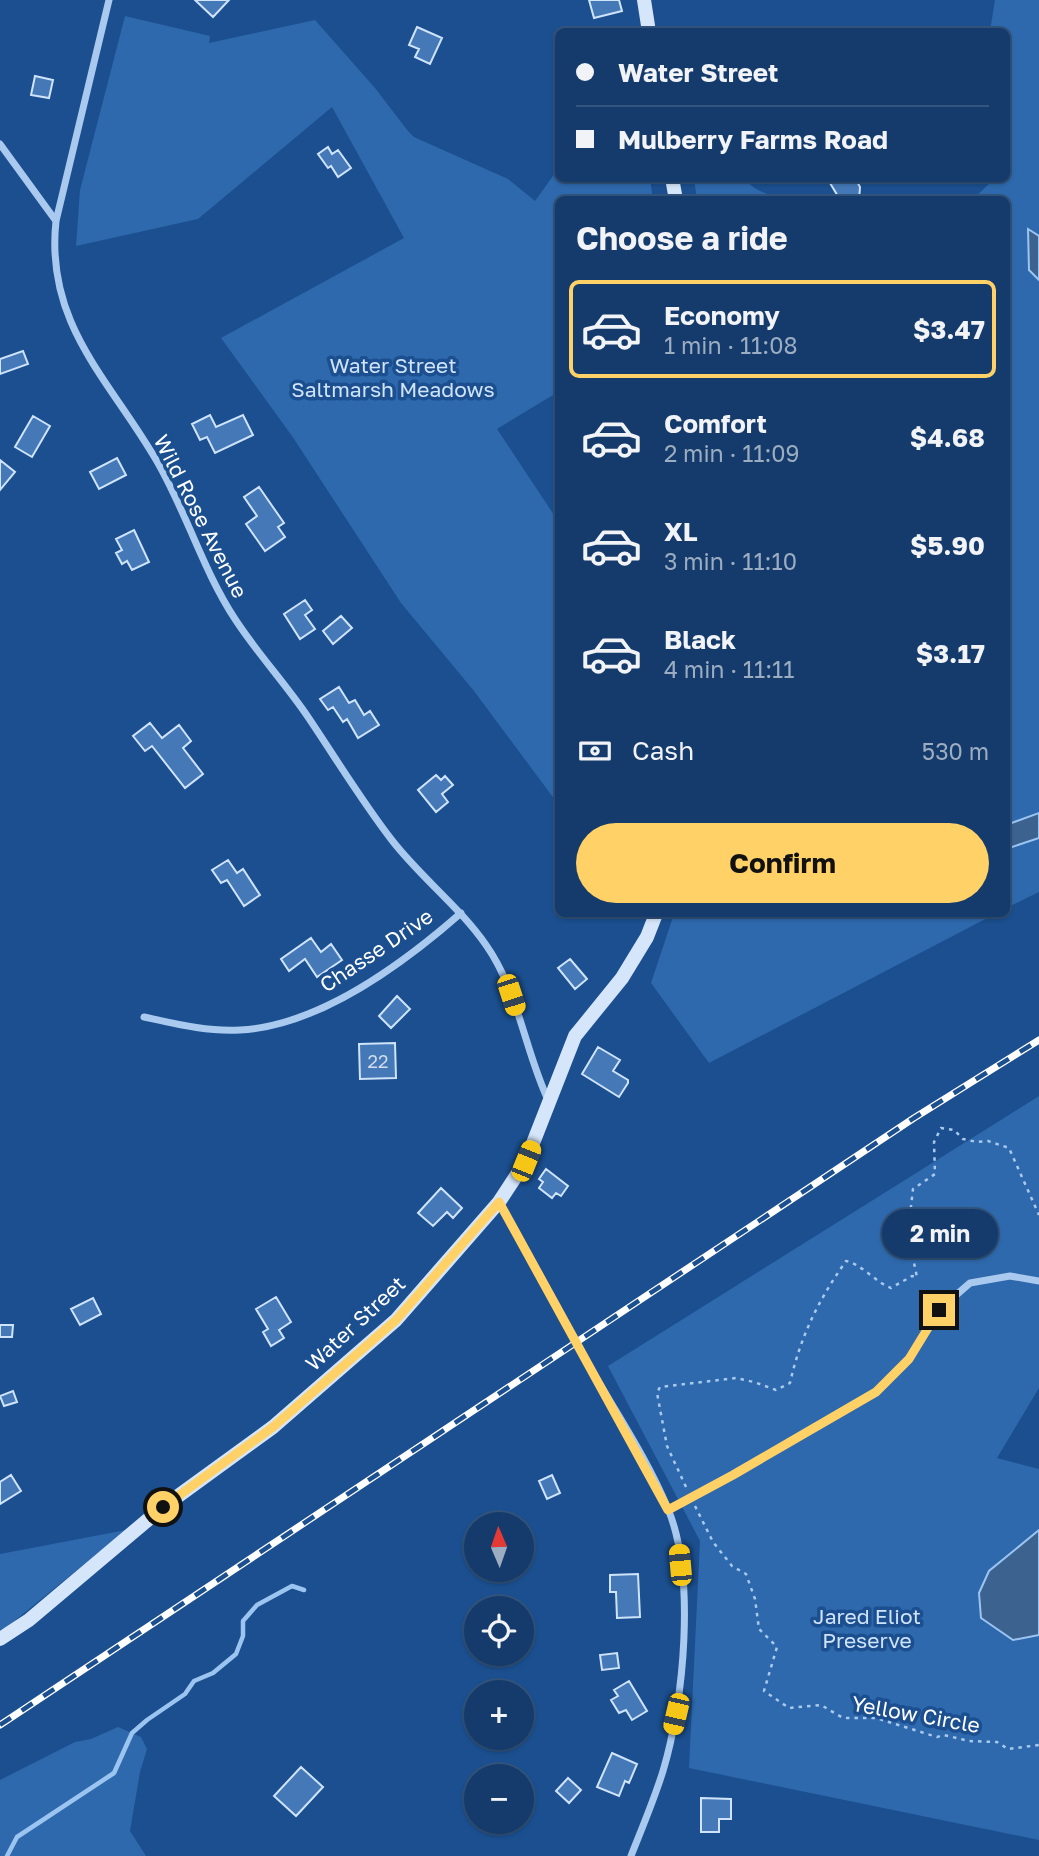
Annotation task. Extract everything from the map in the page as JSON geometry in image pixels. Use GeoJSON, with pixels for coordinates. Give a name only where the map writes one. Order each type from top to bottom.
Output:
{"type":"FeatureCollection","features":[{"type":"Feature","properties":{"kind":"main road"},"geometry":{"type":"LineString","coordinates":[[644,0],[648,28]]}},
{"type":"Feature","properties":{"kind":"main road","name":"Water Street"},"geometry":{"type":"LineString","coordinates":[[0,1639],[29,1620],[163,1507],[273,1427],[396,1320],[499,1202],[526,1161],[575,1037],[622,978],[647,937],[655,917]]}},
{"type":"Feature","properties":{"kind":"street","name":"Wild Rose Avenue"},"geometry":{"type":"LineString","coordinates":[[109,0],[56,221],[56,269],[72,327],[87,356],[164,474],[222,599],[307,715],[390,838],[419,872],[461,913],[486,945],[503,975],[549,1103]]}},
{"type":"Feature","properties":{"kind":"street"},"geometry":{"type":"LineString","coordinates":[[0,144],[56,221]]}},
{"type":"Feature","properties":{"kind":"street","name":"Chasse Drive"},"geometry":{"type":"LineString","coordinates":[[145,1017],[200,1027],[242,1030],[271,1026],[303,1016],[356,989],[390,967],[461,913]]}},
{"type":"Feature","properties":{"kind":"street"},"geometry":{"type":"LineString","coordinates":[[499,1202],[668,1510],[679,1545],[684,1604],[676,1714],[663,1772],[631,1856]]}},
{"type":"Feature","properties":{"kind":"street"},"geometry":{"type":"LineString","coordinates":[[668,1510],[876,1392],[909,1359],[939,1310],[970,1283],[1010,1276],[1039,1281]]}},
{"type":"Feature","properties":{"kind":"path"},"geometry":{"type":"LineString","coordinates":[[691,1498],[667,1446],[657,1394],[660,1387],[736,1378],[776,1390],[790,1383],[800,1342],[828,1287],[846,1261],[854,1263],[882,1285],[891,1288],[912,1276],[917,1277],[911,1249],[899,1230],[909,1224],[913,1189],[935,1174],[934,1142],[941,1128],[954,1130],[963,1139],[988,1141],[1009,1148],[1039,1215]]}},
{"type":"Feature","properties":{"kind":"path","name":"Yellow Circle"},"geometry":{"type":"LineString","coordinates":[[691,1498],[713,1542],[732,1566],[747,1577],[755,1599],[759,1629],[777,1647],[764,1690],[789,1708],[821,1705],[843,1718],[876,1718],[937,1737],[944,1735],[970,1741],[997,1742],[1008,1749],[1039,1745]]}},
{"type":"Feature","properties":{"kind":"green space"},"geometry":{"type":"Polygon","coordinates":[[[995,0],[1039,0],[1039,236],[1028,230],[1029,269],[1039,280],[1039,832],[1010,841],[1010,196],[976,196],[991,182],[1010,182],[1010,28],[990,28],[995,0]]]}},
{"type":"Feature","properties":{"kind":"green space","name":"Water Street Saltmarsh Meadows"},"geometry":{"type":"Polygon","coordinates":[[[125,16],[210,36],[209,43],[315,20],[414,137],[508,179],[535,201],[555,173],[555,182],[650,182],[653,196],[555,196],[555,394],[497,429],[555,516],[555,800],[474,691],[401,603],[292,436],[221,338],[404,238],[332,107],[198,219],[76,246],[80,190],[125,16]]]}},
{"type":"Feature","properties":{"kind":"green space"},"geometry":{"type":"Polygon","coordinates":[[[694,182],[747,182],[771,196],[697,196],[694,182]]]}},
{"type":"Feature","properties":{"kind":"green space"},"geometry":{"type":"Polygon","coordinates":[[[1039,838],[1039,892],[1010,906],[1010,848],[1039,838]]]}},
{"type":"Feature","properties":{"kind":"green space"},"geometry":{"type":"Polygon","coordinates":[[[673,917],[989,917],[709,1063],[651,983],[673,917]]]}},
{"type":"Feature","properties":{"kind":"green space","name":"Jared Eliot Preserve"},"geometry":{"type":"Polygon","coordinates":[[[1039,1096],[1039,1388],[997,1458],[1039,1469],[1039,1840],[689,1768],[700,1541],[608,1366],[1039,1096]]]}},
{"type":"Feature","properties":{"kind":"green space"},"geometry":{"type":"Polygon","coordinates":[[[126,1530],[7,1627],[0,1630],[0,1554],[126,1530]]]}},
{"type":"Feature","properties":{"kind":"green space"},"geometry":{"type":"Polygon","coordinates":[[[118,1727],[141,1737],[147,1749],[140,1772],[130,1831],[146,1856],[0,1856],[0,1780],[75,1742],[91,1739],[118,1727]]]}},
{"type":"Feature","properties":{"kind":"shaded area"},"geometry":{"type":"Polygon","coordinates":[[[1028,229],[1039,236],[1039,280],[1029,270],[1028,229]]]}},
{"type":"Feature","properties":{"kind":"shaded area"},"geometry":{"type":"Polygon","coordinates":[[[1039,813],[1039,838],[1010,848],[1010,824],[1039,813]]]}},
{"type":"Feature","properties":{"kind":"shaded area"},"geometry":{"type":"Polygon","coordinates":[[[1039,1530],[1039,1635],[1013,1640],[981,1618],[979,1593],[989,1571],[1039,1530]]]}},
{"type":"Feature","properties":{"kind":"building"},"geometry":{"type":"Polygon","coordinates":[[[195,0],[229,0],[213,17],[195,0]]]}},
{"type":"Feature","properties":{"kind":"building"},"geometry":{"type":"Polygon","coordinates":[[[589,0],[619,0],[622,11],[594,18],[589,0]]]}},
{"type":"Feature","properties":{"kind":"building"},"geometry":{"type":"Polygon","coordinates":[[[417,27],[442,38],[430,64],[415,57],[419,49],[409,45],[417,27]]]}},
{"type":"Feature","properties":{"kind":"building"},"geometry":{"type":"Polygon","coordinates":[[[35,76],[53,80],[49,98],[31,95],[35,76]]]}},
{"type":"Feature","properties":{"kind":"building"},"geometry":{"type":"Polygon","coordinates":[[[328,147],[332,154],[338,150],[351,168],[338,177],[318,154],[328,147]]]}},
{"type":"Feature","properties":{"kind":"building"},"geometry":{"type":"Polygon","coordinates":[[[829,182],[857,182],[860,187],[859,196],[838,196],[829,182]]]}},
{"type":"Feature","properties":{"kind":"building"},"geometry":{"type":"Polygon","coordinates":[[[23,351],[28,364],[0,374],[0,359],[23,351]]]}},
{"type":"Feature","properties":{"kind":"building"},"geometry":{"type":"Polygon","coordinates":[[[210,415],[216,427],[243,415],[253,435],[215,453],[207,437],[200,440],[192,424],[210,415]]]}},
{"type":"Feature","properties":{"kind":"building"},"geometry":{"type":"Polygon","coordinates":[[[33,416],[50,426],[32,457],[15,447],[33,416]]]}},
{"type":"Feature","properties":{"kind":"building"},"geometry":{"type":"Polygon","coordinates":[[[117,458],[126,475],[99,489],[90,472],[117,458]]]}},
{"type":"Feature","properties":{"kind":"building"},"geometry":{"type":"Polygon","coordinates":[[[0,460],[15,472],[0,490],[0,460]]]}},
{"type":"Feature","properties":{"kind":"building"},"geometry":{"type":"Polygon","coordinates":[[[259,487],[284,523],[278,527],[285,537],[265,551],[246,524],[257,516],[244,497],[259,487]]]}},
{"type":"Feature","properties":{"kind":"building"},"geometry":{"type":"Polygon","coordinates":[[[134,530],[149,562],[132,570],[127,561],[122,564],[116,553],[122,550],[116,539],[134,530]]]}},
{"type":"Feature","properties":{"kind":"building"},"geometry":{"type":"Polygon","coordinates":[[[305,600],[312,610],[305,615],[315,629],[300,639],[284,614],[305,600]]]}},
{"type":"Feature","properties":{"kind":"building"},"geometry":{"type":"Polygon","coordinates":[[[341,616],[352,628],[333,644],[323,631],[341,616]]]}},
{"type":"Feature","properties":{"kind":"building"},"geometry":{"type":"Polygon","coordinates":[[[339,687],[349,703],[355,700],[364,715],[370,711],[379,725],[358,738],[347,719],[343,722],[333,707],[328,710],[320,699],[339,687]]]}},
{"type":"Feature","properties":{"kind":"building"},"geometry":{"type":"Polygon","coordinates":[[[150,723],[162,738],[179,725],[191,741],[183,748],[203,774],[185,788],[152,746],[145,751],[133,736],[150,723]]]}},
{"type":"Feature","properties":{"kind":"building"},"geometry":{"type":"Polygon","coordinates":[[[436,775],[441,780],[445,776],[453,785],[442,794],[448,802],[436,812],[418,790],[436,775]]]}},
{"type":"Feature","properties":{"kind":"building"},"geometry":{"type":"Polygon","coordinates":[[[228,860],[237,873],[243,869],[260,895],[244,906],[227,880],[221,883],[212,870],[228,860]]]}},
{"type":"Feature","properties":{"kind":"building"},"geometry":{"type":"Polygon","coordinates":[[[311,938],[321,952],[331,944],[342,960],[317,977],[305,959],[289,971],[281,959],[311,938]]]}},
{"type":"Feature","properties":{"kind":"building"},"geometry":{"type":"Polygon","coordinates":[[[570,959],[587,979],[575,989],[558,968],[570,959]]]}},
{"type":"Feature","properties":{"kind":"building"},"geometry":{"type":"Polygon","coordinates":[[[397,996],[410,1009],[391,1028],[379,1016],[397,996]]]}},
{"type":"Feature","properties":{"kind":"building"},"geometry":{"type":"Polygon","coordinates":[[[395,1043],[396,1078],[360,1079],[359,1044],[395,1043]]]}},
{"type":"Feature","properties":{"kind":"building"},"geometry":{"type":"Polygon","coordinates":[[[598,1047],[620,1060],[613,1071],[628,1080],[628,1083],[619,1097],[582,1074],[598,1047]]]}},
{"type":"Feature","properties":{"kind":"building"},"geometry":{"type":"Polygon","coordinates":[[[546,1169],[568,1186],[561,1196],[556,1193],[552,1198],[539,1188],[543,1182],[539,1179],[546,1169]]]}},
{"type":"Feature","properties":{"kind":"building"},"geometry":{"type":"Polygon","coordinates":[[[441,1188],[462,1208],[453,1218],[447,1212],[433,1226],[418,1213],[441,1188]]]}},
{"type":"Feature","properties":{"kind":"building"},"geometry":{"type":"Polygon","coordinates":[[[276,1297],[291,1322],[279,1330],[284,1338],[271,1346],[263,1332],[268,1329],[256,1309],[276,1297]]]}},
{"type":"Feature","properties":{"kind":"building"},"geometry":{"type":"Polygon","coordinates":[[[93,1298],[101,1314],[80,1325],[71,1309],[93,1298]]]}},
{"type":"Feature","properties":{"kind":"building"},"geometry":{"type":"Polygon","coordinates":[[[0,1325],[13,1325],[12,1337],[0,1337],[0,1325]]]}},
{"type":"Feature","properties":{"kind":"building"},"geometry":{"type":"Polygon","coordinates":[[[13,1391],[17,1402],[4,1406],[0,1396],[13,1391]]]}},
{"type":"Feature","properties":{"kind":"building"},"geometry":{"type":"Polygon","coordinates":[[[11,1475],[21,1491],[0,1504],[0,1482],[11,1475]]]}},
{"type":"Feature","properties":{"kind":"building"},"geometry":{"type":"Polygon","coordinates":[[[552,1475],[560,1493],[547,1499],[539,1481],[552,1475]]]}},
{"type":"Feature","properties":{"kind":"building"},"geometry":{"type":"Polygon","coordinates":[[[638,1574],[640,1617],[617,1618],[616,1592],[610,1592],[610,1575],[638,1574]]]}},
{"type":"Feature","properties":{"kind":"building"},"geometry":{"type":"Polygon","coordinates":[[[617,1653],[619,1668],[602,1670],[600,1655],[617,1653]]]}},
{"type":"Feature","properties":{"kind":"building"},"geometry":{"type":"Polygon","coordinates":[[[629,1681],[647,1711],[632,1720],[626,1710],[619,1713],[611,1700],[618,1696],[614,1690],[629,1681]]]}},
{"type":"Feature","properties":{"kind":"building"},"geometry":{"type":"Polygon","coordinates":[[[612,1753],[637,1764],[629,1783],[625,1781],[619,1796],[597,1787],[612,1753]]]}},
{"type":"Feature","properties":{"kind":"building"},"geometry":{"type":"Polygon","coordinates":[[[301,1767],[323,1787],[296,1816],[274,1796],[301,1767]]]}},
{"type":"Feature","properties":{"kind":"building"},"geometry":{"type":"Polygon","coordinates":[[[568,1778],[581,1790],[569,1803],[556,1791],[568,1778]]]}},
{"type":"Feature","properties":{"kind":"building"},"geometry":{"type":"Polygon","coordinates":[[[701,1798],[731,1799],[731,1819],[719,1819],[719,1832],[701,1832],[701,1798]]]}},
{"type":"Feature","properties":{"kind":"waterway"},"geometry":{"type":"LineString","coordinates":[[7,1856],[17,1837],[114,1773],[132,1733],[185,1694],[194,1681],[213,1673],[236,1654],[243,1636],[243,1621],[257,1605],[292,1586],[304,1590]]}},
{"type":"Feature","properties":{"kind":"railway"},"geometry":{"type":"LineString","coordinates":[[0,1725],[914,1118],[1039,1040]]}},
{"type":"Feature","properties":{"kind":"route"},"geometry":{"type":"LineString","coordinates":[[163,1507],[273,1427],[396,1320],[499,1202],[647,1467],[668,1510],[876,1392],[909,1359],[939,1310]]}}]}
